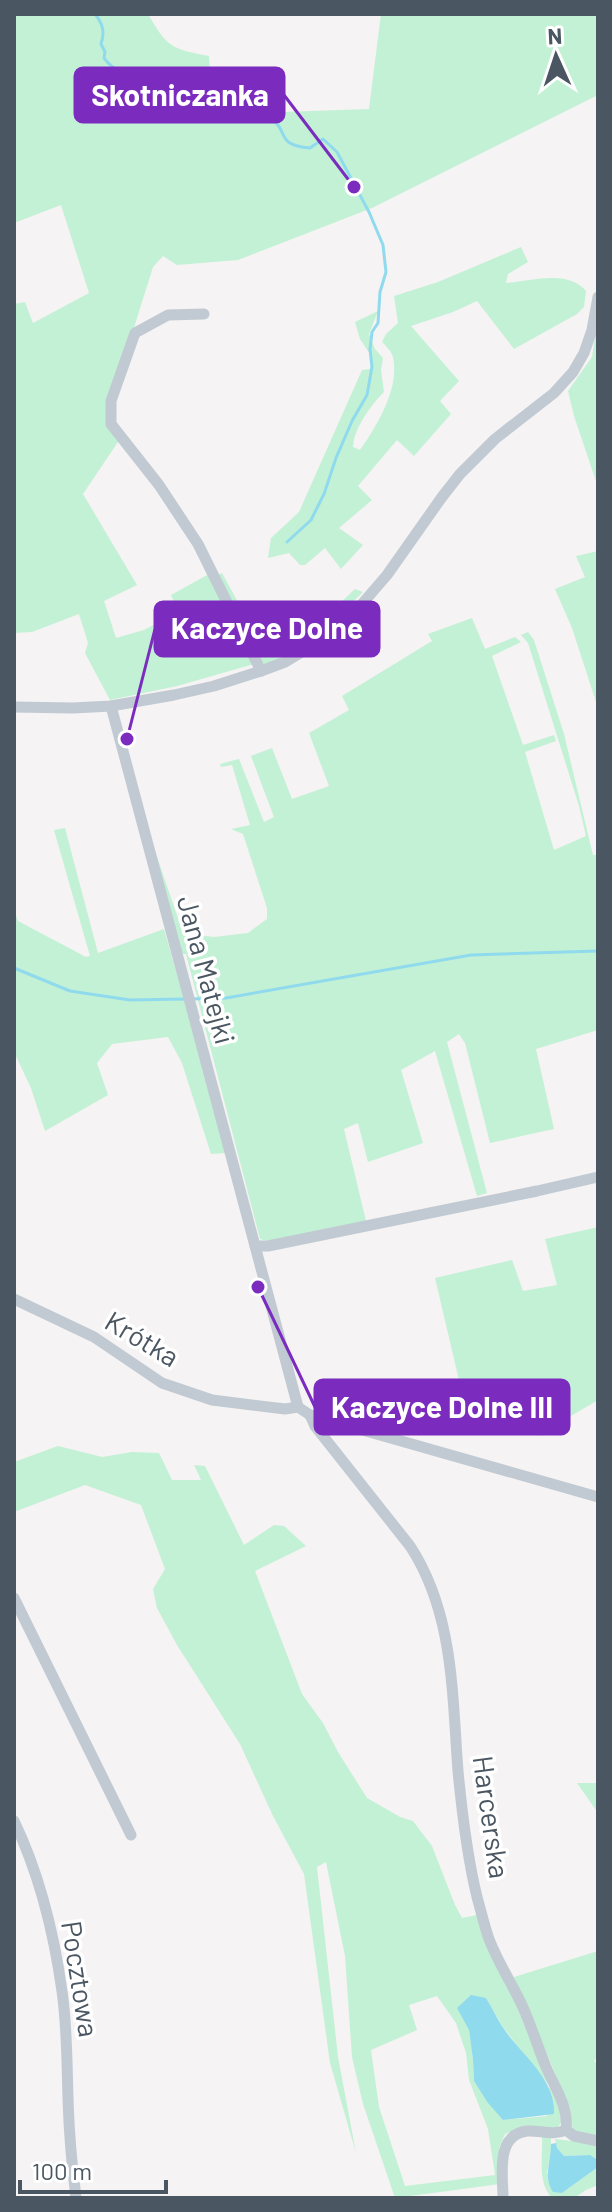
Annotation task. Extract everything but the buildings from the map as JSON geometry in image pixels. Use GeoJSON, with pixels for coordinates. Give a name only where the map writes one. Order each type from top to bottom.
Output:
{"type":"FeatureCollection","features":[{"type":"Feature","properties":{"kind":"street"},"geometry":{"type":"LineString","coordinates":[[14,707],[111,706],[201,689],[285,662],[310,647],[356,611],[387,575],[460,474],[495,439],[554,393],[573,372],[592,330],[598,297]]}},
{"type":"Feature","properties":{"kind":"street"},"geometry":{"type":"LineString","coordinates":[[204,314],[168,315],[135,333],[111,401],[111,424],[159,485],[198,544],[261,671]]}},
{"type":"Feature","properties":{"kind":"street","name":"Jana Matejki"},"geometry":{"type":"LineString","coordinates":[[111,706],[298,1407]]}},
{"type":"Feature","properties":{"kind":"street"},"geometry":{"type":"LineString","coordinates":[[255,1246],[351,1230],[598,1177]]}},
{"type":"Feature","properties":{"kind":"street","name":"Krótka"},"geometry":{"type":"LineString","coordinates":[[14,1299],[94,1337],[162,1383],[212,1400],[285,1409],[298,1407]]}},
{"type":"Feature","properties":{"kind":"street"},"geometry":{"type":"LineString","coordinates":[[298,1407],[310,1415],[598,1497]]}},
{"type":"Feature","properties":{"kind":"street","name":"Harcerska"},"geometry":{"type":"LineString","coordinates":[[310,1415],[315,1426],[410,1546],[430,1583],[446,1639],[464,1829],[477,1897],[489,1939],[521,2001],[564,2105],[566,2130]]}},
{"type":"Feature","properties":{"kind":"street"},"geometry":{"type":"LineString","coordinates":[[14,1598],[131,1835]]}},
{"type":"Feature","properties":{"kind":"street","name":"Pocztowa"},"geometry":{"type":"LineString","coordinates":[[14,1821],[38,1885],[63,1992],[69,2137],[76,2198]]}},
{"type":"Feature","properties":{"kind":"street"},"geometry":{"type":"LineString","coordinates":[[503,2198],[503,2153],[511,2137],[525,2131],[558,2133],[566,2130],[574,2136],[598,2141]]}},
{"type":"Feature","properties":{"kind":"green space"},"geometry":{"type":"Polygon","coordinates":[[[14,14],[148,14],[171,45],[209,56],[211,91],[232,104],[283,112],[369,109],[381,14],[598,14],[598,95],[372,208],[238,260],[177,265],[163,256],[153,267],[111,401],[118,442],[83,494],[137,585],[104,601],[116,638],[144,630],[178,612],[171,595],[209,574],[254,664],[177,686],[110,700],[85,653],[88,643],[79,614],[32,632],[14,633],[14,304],[25,302],[33,323],[89,293],[61,205],[14,223],[14,14]]]}},
{"type":"Feature","properties":{"kind":"green space"},"geometry":{"type":"Polygon","coordinates":[[[521,247],[528,262],[508,274],[506,283],[549,278],[569,280],[586,291],[584,307],[577,314],[514,349],[477,301],[411,326],[459,381],[440,401],[451,414],[414,456],[397,440],[358,486],[372,500],[339,528],[363,545],[341,569],[325,548],[305,565],[300,565],[289,553],[268,558],[271,538],[299,512],[362,370],[370,369],[372,357],[360,339],[355,322],[378,311],[369,334],[383,358],[384,392],[356,432],[353,447],[360,450],[380,418],[393,381],[393,357],[382,342],[398,323],[394,296],[438,282],[521,247]]]}},
{"type":"Feature","properties":{"kind":"green space"},"geometry":{"type":"Polygon","coordinates":[[[598,316],[598,487],[568,391],[592,357],[598,316]]]}},
{"type":"Feature","properties":{"kind":"green space"},"geometry":{"type":"Polygon","coordinates":[[[598,551],[598,708],[572,628],[555,589],[585,577],[576,556],[598,551]]]}},
{"type":"Feature","properties":{"kind":"green space"},"geometry":{"type":"Polygon","coordinates":[[[222,573],[266,654],[303,634],[355,589],[363,592],[306,643],[266,665],[261,662],[218,575],[222,573]]]}},
{"type":"Feature","properties":{"kind":"green space"},"geometry":{"type":"Polygon","coordinates":[[[472,618],[485,649],[515,637],[521,642],[492,656],[523,745],[554,735],[556,741],[525,752],[554,850],[586,836],[528,643],[521,635],[528,632],[534,640],[564,734],[593,855],[598,855],[598,1030],[536,1049],[554,1129],[490,1143],[465,1043],[459,1034],[447,1042],[487,1193],[477,1196],[435,1051],[401,1070],[423,1143],[368,1162],[358,1123],[344,1129],[366,1221],[267,1241],[260,1239],[186,954],[182,954],[154,848],[183,933],[214,937],[248,933],[267,919],[267,908],[243,834],[231,829],[250,825],[232,765],[221,767],[220,764],[239,759],[264,822],[274,817],[251,756],[272,748],[292,799],[329,786],[309,733],[349,710],[342,696],[432,641],[428,634],[472,618]]]}},
{"type":"Feature","properties":{"kind":"green space"},"geometry":{"type":"Polygon","coordinates":[[[65,828],[98,953],[164,929],[225,1153],[211,1154],[182,1063],[168,1037],[112,1044],[97,1063],[108,1095],[45,1131],[31,1088],[14,1052],[14,910],[18,921],[86,957],[90,956],[54,830],[65,828]]]}},
{"type":"Feature","properties":{"kind":"green space"},"geometry":{"type":"Polygon","coordinates":[[[598,1227],[598,1400],[537,1436],[526,1390],[466,1410],[435,1278],[512,1260],[523,1291],[557,1285],[545,1239],[598,1227]]]}},
{"type":"Feature","properties":{"kind":"green space"},"geometry":{"type":"Polygon","coordinates":[[[58,1446],[102,1457],[132,1452],[159,1453],[172,1480],[201,1480],[194,1465],[205,1466],[244,1545],[274,1525],[284,1526],[306,1546],[255,1571],[302,1694],[323,1723],[367,1798],[413,1821],[432,1846],[462,1918],[477,1915],[556,2099],[561,2123],[555,2130],[525,2126],[505,2134],[499,2148],[500,2184],[395,2198],[363,2104],[352,2057],[345,1956],[326,1862],[317,1867],[338,2057],[356,2153],[330,2063],[304,1874],[240,1744],[157,1608],[153,1589],[165,1569],[141,1505],[85,1485],[14,1512],[14,1462],[58,1446]],[[437,1996],[409,2005],[417,2030],[371,2050],[379,2107],[405,2186],[495,2175],[488,2129],[469,2080],[466,2053],[456,2023],[437,1996]],[[486,1998],[469,2030],[474,2081],[503,2120],[547,2116],[549,2086],[503,2027],[486,1998]]]}},
{"type":"Feature","properties":{"kind":"green space"},"geometry":{"type":"Polygon","coordinates":[[[577,1783],[598,1783],[598,1813],[577,1783]]]}},
{"type":"Feature","properties":{"kind":"green space"},"geometry":{"type":"Polygon","coordinates":[[[598,1951],[598,2058],[594,2060],[598,2067],[598,2137],[573,2132],[570,2108],[514,1977],[598,1951]]]}},
{"type":"Feature","properties":{"kind":"green space"},"geometry":{"type":"Polygon","coordinates":[[[542,2137],[551,2137],[547,2173],[562,2193],[598,2167],[598,2185],[574,2198],[552,2198],[544,2185],[542,2137]]]}},
{"type":"Feature","properties":{"kind":"green space"},"geometry":{"type":"Polygon","coordinates":[[[555,2139],[598,2144],[598,2167],[590,2155],[564,2156],[557,2148],[555,2139]]]}},
{"type":"Feature","properties":{"kind":"water"},"geometry":{"type":"Polygon","coordinates":[[[471,1995],[486,1998],[509,2036],[536,2067],[549,2089],[554,2114],[503,2120],[488,2103],[474,2081],[469,2030],[457,2008],[471,1995]]]}},
{"type":"Feature","properties":{"kind":"water"},"geometry":{"type":"Polygon","coordinates":[[[556,2143],[564,2156],[590,2155],[596,2159],[598,2167],[562,2193],[553,2192],[548,2180],[551,2144],[556,2143]]]}},
{"type":"Feature","properties":{"kind":"waterway"},"geometry":{"type":"LineString","coordinates":[[95,14],[102,28],[104,58],[117,69],[140,73],[152,79],[146,87],[146,97],[151,101],[175,92],[182,107],[204,117],[222,120],[259,112],[273,119],[290,143],[310,148],[323,139],[337,152],[383,245],[386,272],[380,292],[378,323],[372,332],[372,367],[367,395],[352,421],[311,520],[287,542]]}},
{"type":"Feature","properties":{"kind":"waterway"},"geometry":{"type":"LineString","coordinates":[[193,999],[226,998],[471,955],[598,951]]}},
{"type":"Feature","properties":{"kind":"waterway"},"geometry":{"type":"LineString","coordinates":[[14,968],[70,991],[130,1000],[185,999]]}},
{"type":"Feature","properties":{"kind":"place","name":"Skotniczanka"},"geometry":{"type":"Point","coordinates":[354,187]}},
{"type":"Feature","properties":{"kind":"place","name":"Kaczyce Dolne"},"geometry":{"type":"Point","coordinates":[127,739]}},
{"type":"Feature","properties":{"kind":"place","name":"Kaczyce Dolne III"},"geometry":{"type":"Point","coordinates":[258,1287]}}]}
